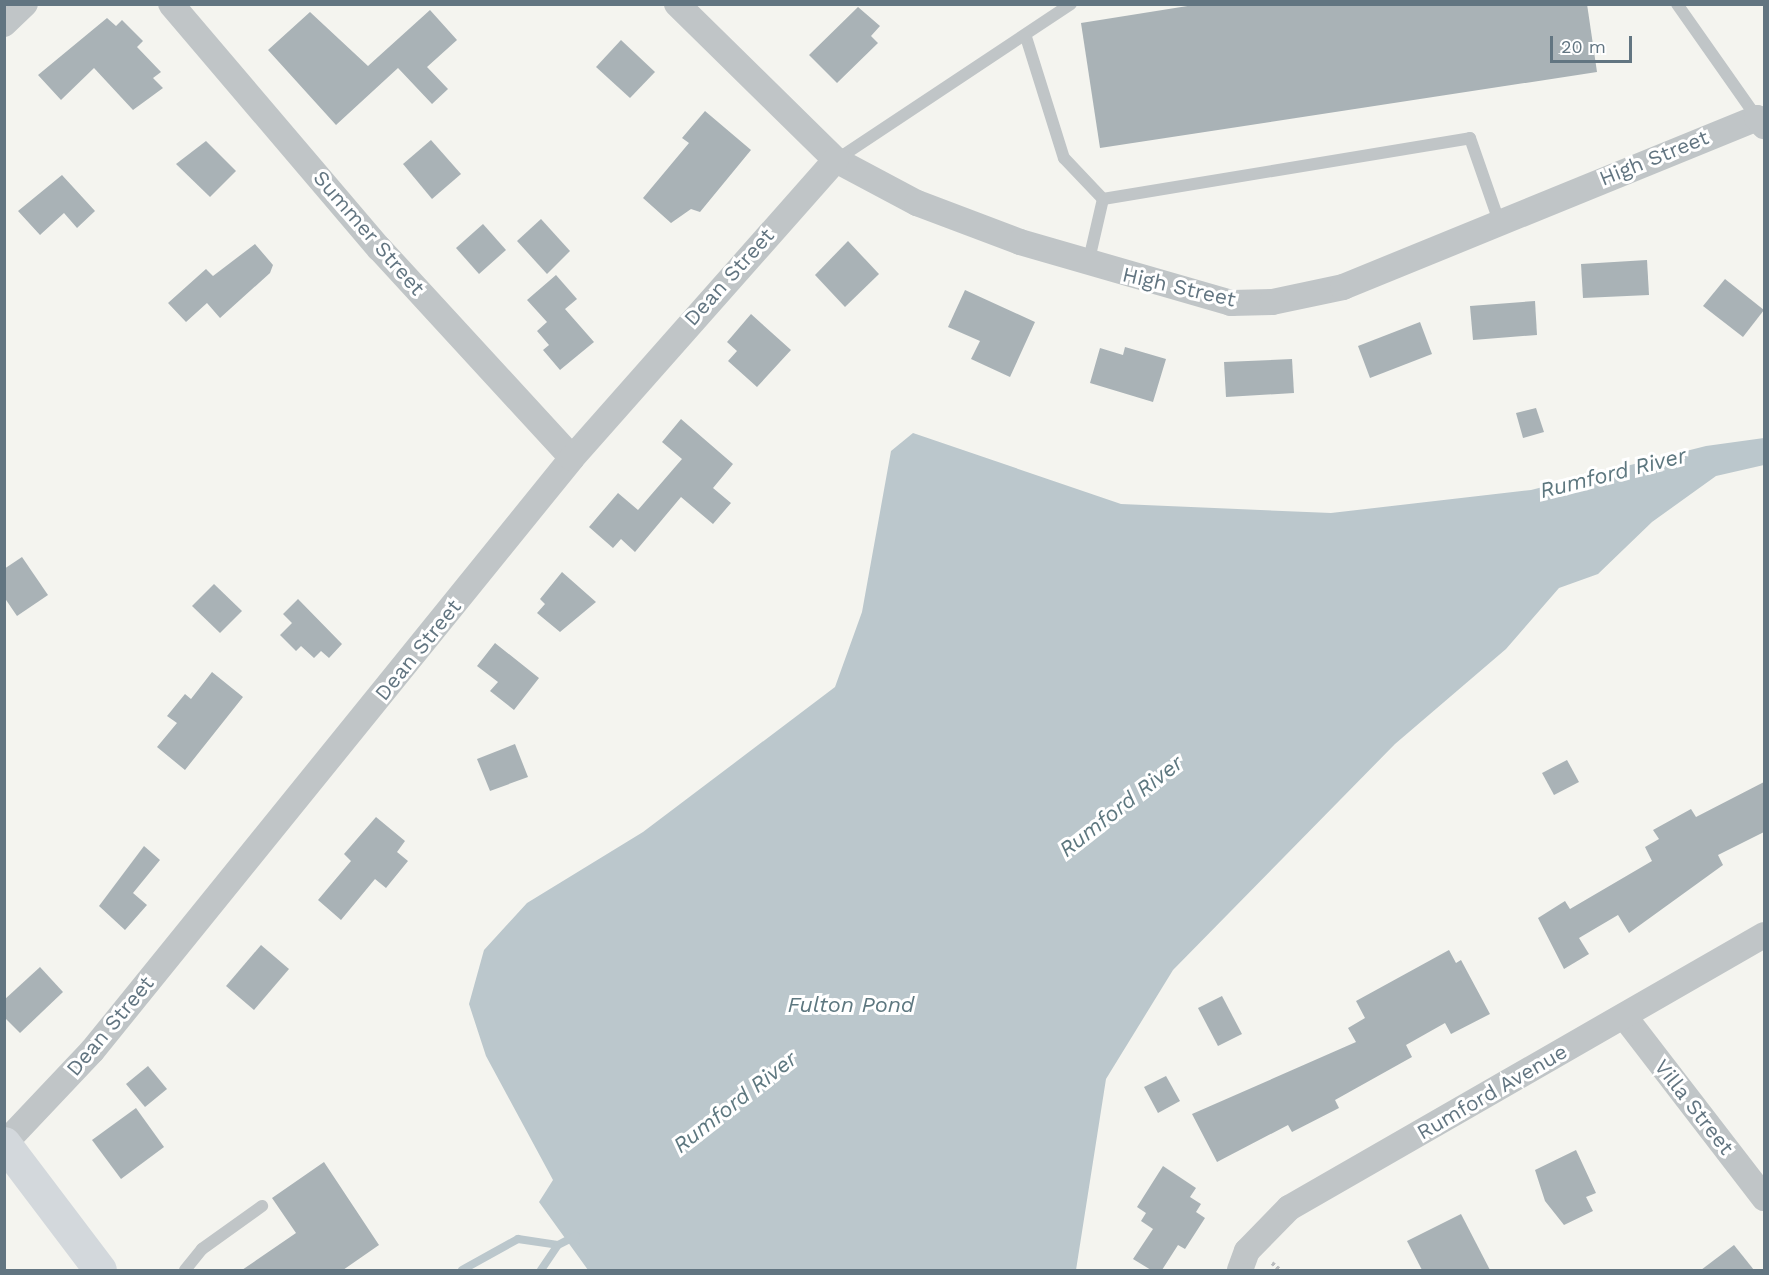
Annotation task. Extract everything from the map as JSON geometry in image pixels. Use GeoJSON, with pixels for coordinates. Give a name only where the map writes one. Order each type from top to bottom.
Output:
{"type":"FeatureCollection","features":[{"type":"Feature","properties":{"kind":"main road"},"geometry":{"type":"LineString","coordinates":[[5,1143],[100,1270]]}},
{"type":"Feature","properties":{"kind":"street"},"geometry":{"type":"LineString","coordinates":[[4,24],[24,4]]}},
{"type":"Feature","properties":{"kind":"street","name":"Summer Street"},"geometry":{"type":"LineString","coordinates":[[171,4],[379,248],[572,458]]}},
{"type":"Feature","properties":{"kind":"street","name":"High Street"},"geometry":{"type":"LineString","coordinates":[[677,4],[836,160],[917,203],[1088,264],[1231,303],[1272,302],[1343,287],[1762,119]]}},
{"type":"Feature","properties":{"kind":"street","name":"Dean Street"},"geometry":{"type":"LineString","coordinates":[[5,1143],[92,1051],[572,458],[836,160]]}},
{"type":"Feature","properties":{"kind":"street","name":"Rumford Avenue"},"geometry":{"type":"LineString","coordinates":[[1240,1270],[1247,1251],[1289,1208],[1764,935]]}},
{"type":"Feature","properties":{"kind":"street","name":"Villa Street"},"geometry":{"type":"LineString","coordinates":[[1624,1016],[1764,1198]]}},
{"type":"Feature","properties":{"kind":"lane"},"geometry":{"type":"LineString","coordinates":[[1677,4],[1762,119]]}},
{"type":"Feature","properties":{"kind":"lane"},"geometry":{"type":"LineString","coordinates":[[836,160],[1026,37],[1066,7]]}},
{"type":"Feature","properties":{"kind":"lane"},"geometry":{"type":"LineString","coordinates":[[1026,37],[1064,158],[1103,199]]}},
{"type":"Feature","properties":{"kind":"lane"},"geometry":{"type":"LineString","coordinates":[[1103,199],[1470,138],[1500,224]]}},
{"type":"Feature","properties":{"kind":"lane"},"geometry":{"type":"LineString","coordinates":[[1088,264],[1103,199]]}},
{"type":"Feature","properties":{"kind":"lane"},"geometry":{"type":"LineString","coordinates":[[185,1270],[202,1249],[262,1206]]}},
{"type":"Feature","properties":{"kind":"water","name":"Fulton Pond"},"geometry":{"type":"Polygon","coordinates":[[[913,433],[1121,504],[1331,513],[1531,490],[1706,446],[1764,438],[1764,465],[1716,476],[1652,522],[1598,574],[1559,588],[1506,649],[1395,744],[1173,970],[1106,1079],[1076,1270],[588,1270],[539,1202],[553,1180],[486,1056],[469,1004],[484,950],[527,903],[643,832],[835,687],[862,612],[891,451],[913,433]]]}},
{"type":"Feature","properties":{"kind":"building"},"geometry":{"type":"Polygon","coordinates":[[[1200,4],[1587,4],[1597,72],[1100,148],[1081,23],[1200,4]]]}},
{"type":"Feature","properties":{"kind":"building"},"geometry":{"type":"Polygon","coordinates":[[[858,7],[880,26],[871,36],[878,43],[837,83],[809,55],[858,7]]]}},
{"type":"Feature","properties":{"kind":"building"},"geometry":{"type":"Polygon","coordinates":[[[430,10],[457,40],[427,67],[448,89],[432,104],[398,68],[336,125],[268,50],[310,12],[368,66],[430,10]]]}},
{"type":"Feature","properties":{"kind":"building"},"geometry":{"type":"Polygon","coordinates":[[[107,18],[116,26],[122,20],[143,41],[137,47],[161,72],[153,78],[163,88],[133,110],[94,68],[61,100],[38,75],[107,18]]]}},
{"type":"Feature","properties":{"kind":"building"},"geometry":{"type":"Polygon","coordinates":[[[621,40],[655,72],[630,98],[596,67],[621,40]]]}},
{"type":"Feature","properties":{"kind":"building"},"geometry":{"type":"Polygon","coordinates":[[[705,111],[751,150],[700,212],[691,209],[671,223],[643,198],[689,143],[682,138],[705,111]]]}},
{"type":"Feature","properties":{"kind":"building"},"geometry":{"type":"Polygon","coordinates":[[[431,140],[461,174],[432,199],[403,164],[431,140]]]}},
{"type":"Feature","properties":{"kind":"building"},"geometry":{"type":"Polygon","coordinates":[[[206,141],[236,171],[210,197],[176,164],[206,141]]]}},
{"type":"Feature","properties":{"kind":"building"},"geometry":{"type":"Polygon","coordinates":[[[62,175],[95,211],[77,228],[64,213],[40,235],[18,211],[62,175]]]}},
{"type":"Feature","properties":{"kind":"building"},"geometry":{"type":"Polygon","coordinates":[[[541,219],[570,251],[547,274],[517,241],[541,219]]]}},
{"type":"Feature","properties":{"kind":"building"},"geometry":{"type":"Polygon","coordinates":[[[483,224],[506,250],[479,274],[456,248],[483,224]]]}},
{"type":"Feature","properties":{"kind":"building"},"geometry":{"type":"Polygon","coordinates":[[[848,241],[879,274],[845,307],[815,275],[848,241]]]}},
{"type":"Feature","properties":{"kind":"building"},"geometry":{"type":"Polygon","coordinates":[[[255,244],[273,265],[270,273],[220,318],[207,303],[186,322],[168,303],[206,269],[213,276],[255,244]]]}},
{"type":"Feature","properties":{"kind":"building"},"geometry":{"type":"Polygon","coordinates":[[[1647,260],[1649,295],[1583,298],[1581,264],[1647,260]]]}},
{"type":"Feature","properties":{"kind":"building"},"geometry":{"type":"Polygon","coordinates":[[[556,275],[577,299],[565,309],[594,342],[560,370],[543,350],[549,345],[537,331],[547,322],[527,300],[556,275]]]}},
{"type":"Feature","properties":{"kind":"building"},"geometry":{"type":"Polygon","coordinates":[[[1725,279],[1764,310],[1743,337],[1703,306],[1725,279]]]}},
{"type":"Feature","properties":{"kind":"building"},"geometry":{"type":"Polygon","coordinates":[[[965,290],[1035,322],[1010,377],[971,359],[980,341],[948,327],[965,290]]]}},
{"type":"Feature","properties":{"kind":"building"},"geometry":{"type":"Polygon","coordinates":[[[1535,301],[1537,335],[1473,340],[1470,306],[1535,301]]]}},
{"type":"Feature","properties":{"kind":"building"},"geometry":{"type":"Polygon","coordinates":[[[751,314],[791,350],[757,387],[728,361],[737,351],[727,342],[751,314]]]}},
{"type":"Feature","properties":{"kind":"building"},"geometry":{"type":"Polygon","coordinates":[[[1420,322],[1432,354],[1370,378],[1358,346],[1420,322]]]}},
{"type":"Feature","properties":{"kind":"building"},"geometry":{"type":"Polygon","coordinates":[[[1125,347],[1166,359],[1153,402],[1090,383],[1100,348],[1123,355],[1125,347]]]}},
{"type":"Feature","properties":{"kind":"building"},"geometry":{"type":"Polygon","coordinates":[[[1292,359],[1294,393],[1226,397],[1224,362],[1292,359]]]}},
{"type":"Feature","properties":{"kind":"building"},"geometry":{"type":"Polygon","coordinates":[[[1536,408],[1544,432],[1523,438],[1516,413],[1536,408]]]}},
{"type":"Feature","properties":{"kind":"building"},"geometry":{"type":"Polygon","coordinates":[[[681,419],[733,464],[713,488],[731,503],[713,524],[681,497],[635,552],[621,539],[613,548],[589,527],[618,493],[638,510],[682,459],[662,442],[681,419]]]}},
{"type":"Feature","properties":{"kind":"building"},"geometry":{"type":"Polygon","coordinates":[[[22,557],[48,595],[17,616],[4,597],[4,569],[22,557]]]}},
{"type":"Feature","properties":{"kind":"building"},"geometry":{"type":"Polygon","coordinates":[[[562,572],[596,602],[560,632],[537,613],[545,604],[540,599],[562,572]]]}},
{"type":"Feature","properties":{"kind":"building"},"geometry":{"type":"Polygon","coordinates":[[[214,584],[242,611],[220,633],[192,606],[214,584]]]}},
{"type":"Feature","properties":{"kind":"building"},"geometry":{"type":"Polygon","coordinates":[[[298,599],[342,644],[329,658],[321,651],[314,658],[301,646],[296,651],[280,635],[292,623],[283,614],[298,599]]]}},
{"type":"Feature","properties":{"kind":"building"},"geometry":{"type":"Polygon","coordinates":[[[495,643],[539,678],[514,710],[490,691],[498,682],[477,666],[495,643]]]}},
{"type":"Feature","properties":{"kind":"building"},"geometry":{"type":"Polygon","coordinates":[[[212,672],[243,697],[185,770],[157,747],[177,723],[167,716],[185,694],[191,699],[212,672]]]}},
{"type":"Feature","properties":{"kind":"building"},"geometry":{"type":"Polygon","coordinates":[[[515,744],[528,777],[490,791],[477,759],[515,744]]]}},
{"type":"Feature","properties":{"kind":"building"},"geometry":{"type":"Polygon","coordinates":[[[1567,760],[1579,782],[1554,795],[1542,773],[1567,760]]]}},
{"type":"Feature","properties":{"kind":"building"},"geometry":{"type":"Polygon","coordinates":[[[1764,782],[1764,832],[1718,855],[1723,865],[1629,933],[1618,915],[1579,938],[1589,954],[1564,969],[1538,918],[1565,901],[1570,909],[1652,861],[1645,847],[1659,839],[1653,830],[1691,809],[1696,817],[1764,782]]]}},
{"type":"Feature","properties":{"kind":"building"},"geometry":{"type":"Polygon","coordinates":[[[376,817],[405,841],[397,852],[408,861],[386,888],[375,879],[341,920],[318,900],[351,861],[344,854],[376,817]]]}},
{"type":"Feature","properties":{"kind":"building"},"geometry":{"type":"Polygon","coordinates":[[[144,846],[160,860],[133,893],[147,905],[125,930],[99,906],[144,846]]]}},
{"type":"Feature","properties":{"kind":"building"},"geometry":{"type":"Polygon","coordinates":[[[261,945],[289,969],[254,1010],[226,986],[261,945]]]}},
{"type":"Feature","properties":{"kind":"building"},"geometry":{"type":"Polygon","coordinates":[[[1449,950],[1456,963],[1461,960],[1490,1014],[1451,1034],[1445,1023],[1406,1045],[1412,1057],[1335,1100],[1339,1108],[1292,1132],[1288,1125],[1217,1162],[1192,1114],[1356,1042],[1348,1028],[1365,1018],[1356,1001],[1449,950]]]}},
{"type":"Feature","properties":{"kind":"building"},"geometry":{"type":"Polygon","coordinates":[[[40,967],[63,992],[20,1033],[4,1017],[4,1000],[40,967]]]}},
{"type":"Feature","properties":{"kind":"building"},"geometry":{"type":"Polygon","coordinates":[[[1222,996],[1242,1034],[1218,1046],[1198,1008],[1222,996]]]}},
{"type":"Feature","properties":{"kind":"building"},"geometry":{"type":"Polygon","coordinates":[[[148,1066],[167,1089],[145,1107],[126,1084],[148,1066]]]}},
{"type":"Feature","properties":{"kind":"building"},"geometry":{"type":"Polygon","coordinates":[[[1166,1076],[1180,1101],[1158,1113],[1144,1087],[1166,1076]]]}},
{"type":"Feature","properties":{"kind":"building"},"geometry":{"type":"Polygon","coordinates":[[[136,1108],[164,1147],[121,1179],[92,1140],[136,1108]]]}},
{"type":"Feature","properties":{"kind":"building"},"geometry":{"type":"Polygon","coordinates":[[[1576,1150],[1596,1193],[1586,1197],[1593,1211],[1564,1225],[1545,1201],[1535,1170],[1576,1150]]]}},
{"type":"Feature","properties":{"kind":"building"},"geometry":{"type":"Polygon","coordinates":[[[324,1162],[379,1245],[343,1270],[242,1270],[296,1233],[272,1198],[324,1162]]]}},
{"type":"Feature","properties":{"kind":"building"},"geometry":{"type":"Polygon","coordinates":[[[1163,1166],[1196,1188],[1190,1197],[1201,1204],[1196,1212],[1205,1218],[1185,1249],[1178,1245],[1162,1270],[1151,1270],[1133,1259],[1153,1229],[1141,1221],[1146,1213],[1137,1207],[1163,1166]]]}},
{"type":"Feature","properties":{"kind":"building"},"geometry":{"type":"Polygon","coordinates":[[[1461,1214],[1490,1270],[1422,1270],[1407,1241],[1461,1214]]]}},
{"type":"Feature","properties":{"kind":"building"},"geometry":{"type":"Polygon","coordinates":[[[1734,1245],[1754,1270],[1701,1270],[1734,1245]]]}},
{"type":"Feature","properties":{"kind":"waterway","name":"Rumford River"},"geometry":{"type":"LineString","coordinates":[[541,1270],[558,1245],[576,1236]]}},
{"type":"Feature","properties":{"kind":"waterway"},"geometry":{"type":"LineString","coordinates":[[462,1270],[518,1239],[558,1245]]}}]}
